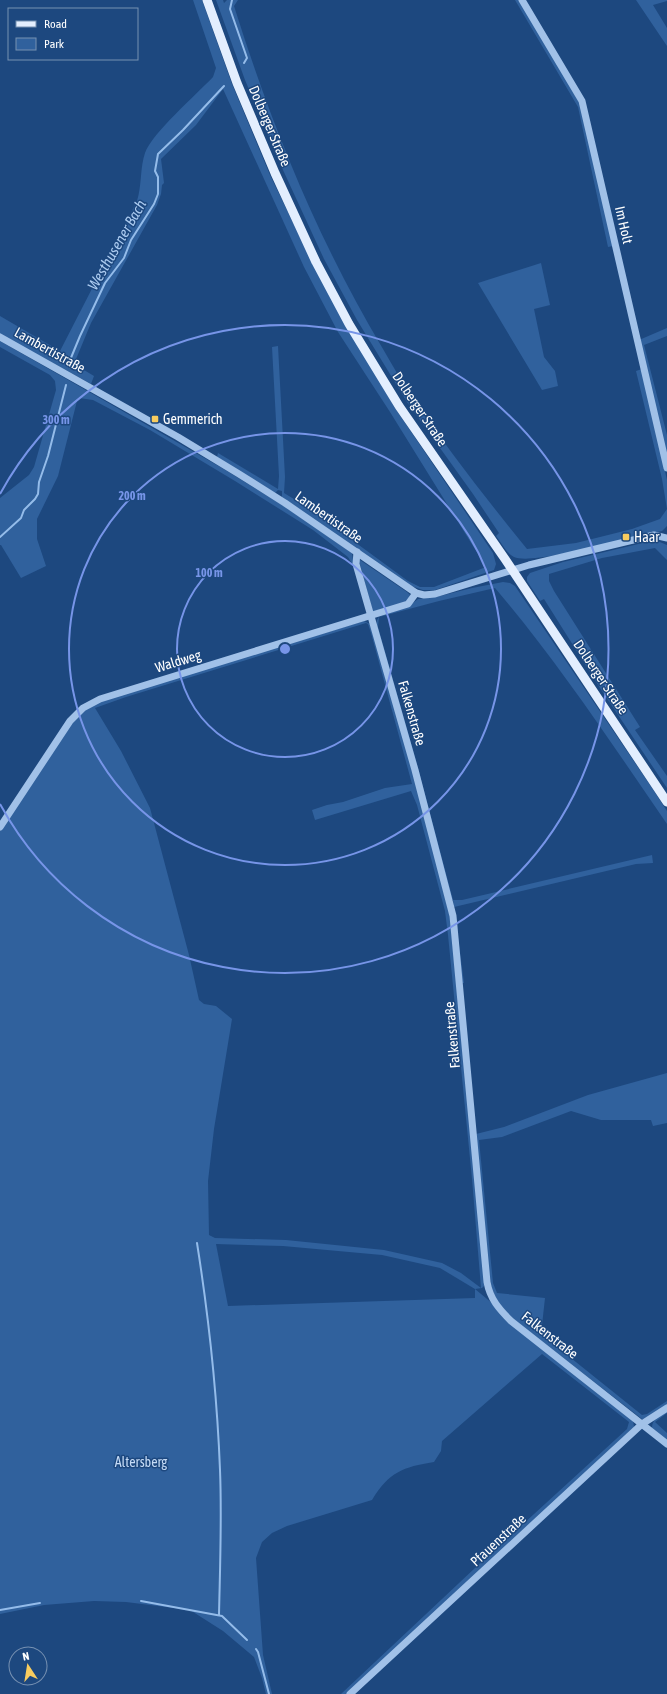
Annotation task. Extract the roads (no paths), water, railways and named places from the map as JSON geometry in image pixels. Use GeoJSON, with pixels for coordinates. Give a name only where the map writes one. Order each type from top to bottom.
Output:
{"type":"FeatureCollection","features":[{"type":"Feature","properties":{"kind":"main road","name":"Dolberger Straße"},"geometry":{"type":"LineString","coordinates":[[207,0],[237,83],[275,173],[316,262],[349,324],[399,406],[512,570],[667,802]]}},
{"type":"Feature","properties":{"kind":"street","name":"Im Holt"},"geometry":{"type":"LineString","coordinates":[[522,0],[582,101],[667,468]]}},
{"type":"Feature","properties":{"kind":"street","name":"Lambertistraße"},"geometry":{"type":"LineString","coordinates":[[0,337],[178,437],[239,474],[285,503],[416,593]]}},
{"type":"Feature","properties":{"kind":"street"},"geometry":{"type":"LineString","coordinates":[[416,593],[424,595],[435,594],[512,570],[654,535],[666,535]]}},
{"type":"Feature","properties":{"kind":"street","name":"Falkenstraße"},"geometry":{"type":"LineString","coordinates":[[357,552],[356,564],[415,770],[453,916],[487,1282],[490,1296],[500,1311],[511,1321],[667,1444]]}},
{"type":"Feature","properties":{"kind":"street","name":"Waldweg"},"geometry":{"type":"LineString","coordinates":[[0,827],[70,721],[83,708],[100,699],[408,604],[416,593]]}},
{"type":"Feature","properties":{"kind":"street","name":"Pfauenstraße"},"geometry":{"type":"LineString","coordinates":[[350,1694],[642,1424],[667,1408]]}},
{"type":"Feature","properties":{"kind":"waterway","name":"Westhusener Bach"},"geometry":{"type":"LineString","coordinates":[[232,0],[230,9],[247,58],[244,63]]}},
{"type":"Feature","properties":{"kind":"waterway","name":"Westhusener Bach"},"geometry":{"type":"LineString","coordinates":[[68,365],[105,283],[124,258],[131,240],[154,204],[158,194],[158,177],[155,171],[158,154],[183,130],[224,86]]}},
{"type":"Feature","properties":{"kind":"waterway","name":"Westhusener Bach"},"geometry":{"type":"LineString","coordinates":[[0,537],[21,518],[24,510],[38,494],[39,482],[48,456],[66,385]]}},
{"type":"Feature","properties":{"kind":"waterway"},"geometry":{"type":"LineString","coordinates":[[197,1243],[212,1356],[219,1441],[221,1506],[219,1615]]}},
{"type":"Feature","properties":{"kind":"waterway"},"geometry":{"type":"LineString","coordinates":[[141,1601],[222,1616],[247,1640]]}},
{"type":"Feature","properties":{"kind":"waterway"},"geometry":{"type":"LineString","coordinates":[[0,1610],[40,1603]]}},
{"type":"Feature","properties":{"kind":"waterway"},"geometry":{"type":"LineString","coordinates":[[256,1649],[269,1694]]}},
{"type":"Feature","properties":{"kind":"place","name":"Gemmerich"},"geometry":{"type":"Point","coordinates":[155,419]}},
{"type":"Feature","properties":{"kind":"place","name":"Haar"},"geometry":{"type":"Point","coordinates":[626,537]}},
{"type":"Feature","properties":{"kind":"park label","name":"Altersberg"},"geometry":{"type":"Point","coordinates":[141,1462]}}]}
